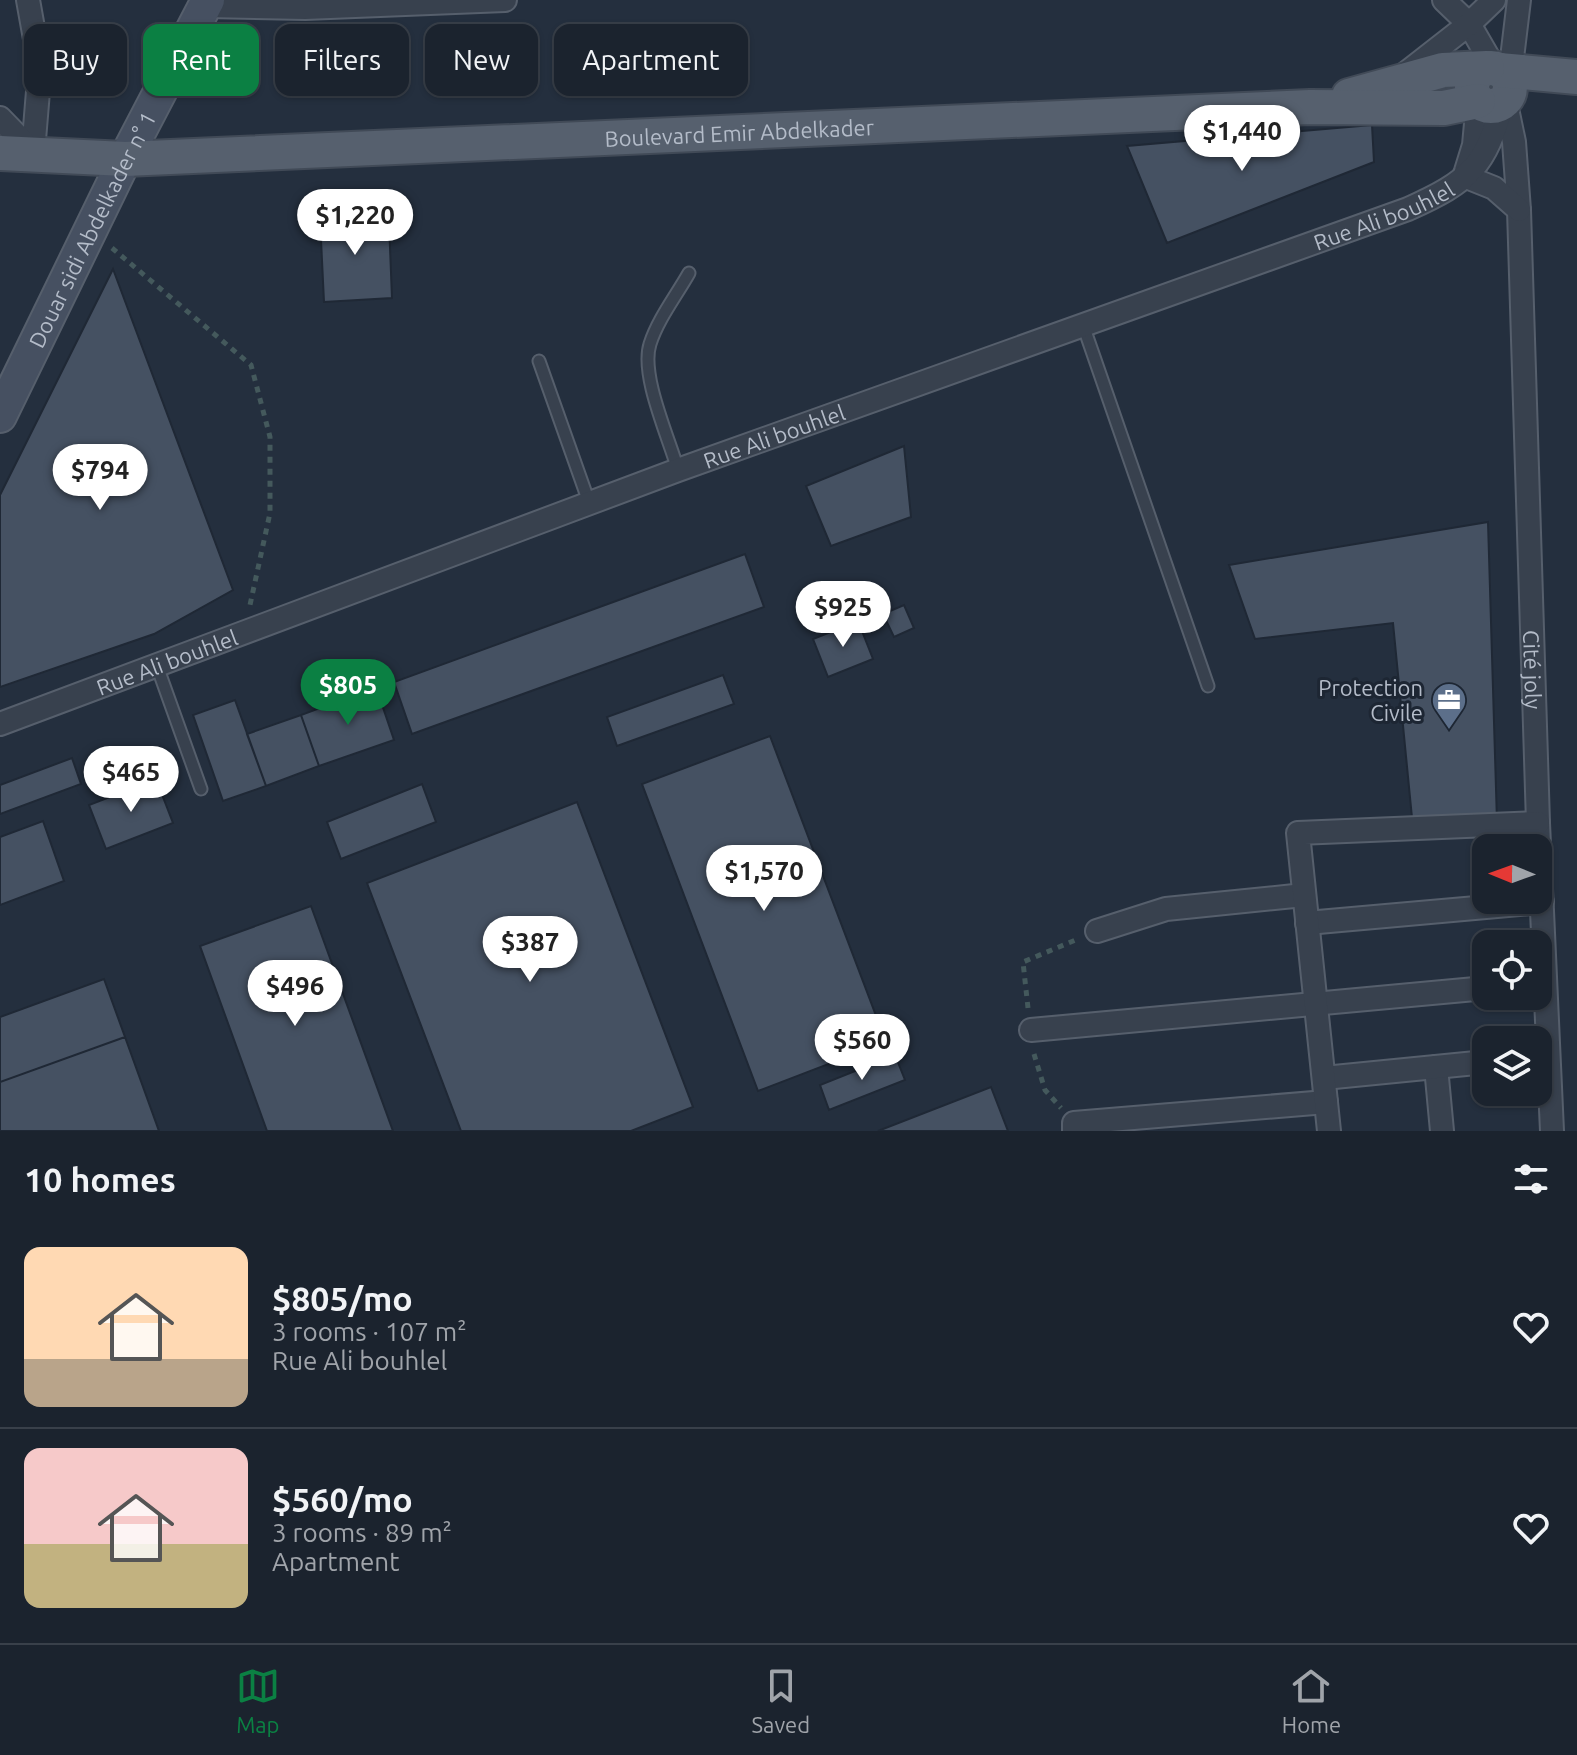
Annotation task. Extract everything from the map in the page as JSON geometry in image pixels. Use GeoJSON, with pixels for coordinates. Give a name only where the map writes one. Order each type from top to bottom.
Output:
{"type":"FeatureCollection","features":[{"type":"Feature","properties":{"kind":"main road"},"geometry":{"type":"LineString","coordinates":[[1310,107],[1443,70],[1493,84],[1577,79]]}},
{"type":"Feature","properties":{"kind":"main road","name":"Boulevard Emir Abdelkader"},"geometry":{"type":"LineString","coordinates":[[16,152],[125,159],[1310,107],[1444,108],[1493,84]]}},
{"type":"Feature","properties":{"kind":"street"},"geometry":{"type":"LineString","coordinates":[[16,152],[40,67],[28,0]]}},
{"type":"Feature","properties":{"kind":"street"},"geometry":{"type":"LineString","coordinates":[[207,3],[305,8],[505,0]]}},
{"type":"Feature","properties":{"kind":"street"},"geometry":{"type":"LineString","coordinates":[[1444,0],[1469,24],[1493,84]]}},
{"type":"Feature","properties":{"kind":"street"},"geometry":{"type":"LineString","coordinates":[[1391,84],[1469,24],[1494,0]]}},
{"type":"Feature","properties":{"kind":"street"},"geometry":{"type":"LineString","coordinates":[[1519,0],[1464,176],[1494,188],[1519,210]]}},
{"type":"Feature","properties":{"kind":"street","name":"Douar sidi Abdelkader n° 1"},"geometry":{"type":"LineString","coordinates":[[0,416],[125,159],[207,3]]}},
{"type":"Feature","properties":{"kind":"street","name":"Cité joly"},"geometry":{"type":"LineString","coordinates":[[1493,84],[1514,142],[1519,210],[1539,834]]}},
{"type":"Feature","properties":{"kind":"street"},"geometry":{"type":"LineString","coordinates":[[0,118],[16,152]]}},
{"type":"Feature","properties":{"kind":"street","name":"Rue Ali bouhlel"},"geometry":{"type":"LineString","coordinates":[[0,724],[678,470],[1408,209],[1464,176]]}},
{"type":"Feature","properties":{"kind":"street"},"geometry":{"type":"LineString","coordinates":[[1329,1131],[1298,833],[1538,823]]}},
{"type":"Feature","properties":{"kind":"street"},"geometry":{"type":"LineString","coordinates":[[1097,931],[1166,909],[1304,895]]}},
{"type":"Feature","properties":{"kind":"street"},"geometry":{"type":"LineString","coordinates":[[1307,923],[1472,908]]}},
{"type":"Feature","properties":{"kind":"street"},"geometry":{"type":"LineString","coordinates":[[1031,1030],[1472,989]]}},
{"type":"Feature","properties":{"kind":"street"},"geometry":{"type":"LineString","coordinates":[[1324,1078],[1472,1063]]}},
{"type":"Feature","properties":{"kind":"street"},"geometry":{"type":"LineString","coordinates":[[1436,1067],[1442,1131]]}},
{"type":"Feature","properties":{"kind":"street"},"geometry":{"type":"LineString","coordinates":[[1074,1131],[1074,1123],[1326,1102]]}},
{"type":"Feature","properties":{"kind":"street","name":"Cité joly"},"geometry":{"type":"LineString","coordinates":[[1549,1106],[1552,1131]]}},
{"type":"Feature","properties":{"kind":"lane"},"geometry":{"type":"LineString","coordinates":[[678,470],[649,373],[648,354],[659,324],[689,273]]}},
{"type":"Feature","properties":{"kind":"lane"},"geometry":{"type":"LineString","coordinates":[[1083,325],[1208,686]]}},
{"type":"Feature","properties":{"kind":"lane"},"geometry":{"type":"LineString","coordinates":[[539,361],[590,505]]}},
{"type":"Feature","properties":{"kind":"lane"},"geometry":{"type":"LineString","coordinates":[[157,666],[201,789]]}},
{"type":"Feature","properties":{"kind":"path"},"geometry":{"type":"LineString","coordinates":[[92,230],[251,365],[270,437],[270,513],[252,589],[247,634]]}},
{"type":"Feature","properties":{"kind":"building"},"geometry":{"type":"Polygon","coordinates":[[[1372,125],[1374,162],[1167,243],[1127,146],[1372,125]]]}},
{"type":"Feature","properties":{"kind":"building"},"geometry":{"type":"Polygon","coordinates":[[[367,205],[368,223],[389,222],[392,298],[324,302],[320,219],[340,218],[339,206],[367,205]]]}},
{"type":"Feature","properties":{"kind":"building"},"geometry":{"type":"Polygon","coordinates":[[[113,269],[233,590],[154,634],[0,687],[0,495],[113,269]]]}},
{"type":"Feature","properties":{"kind":"building"},"geometry":{"type":"Polygon","coordinates":[[[904,446],[911,517],[831,546],[806,486],[904,446]]]}},
{"type":"Feature","properties":{"kind":"building","name":"Protection Civile"},"geometry":{"type":"Polygon","coordinates":[[[1488,522],[1497,822],[1413,828],[1393,623],[1255,639],[1229,565],[1488,522]]]}},
{"type":"Feature","properties":{"kind":"building"},"geometry":{"type":"Polygon","coordinates":[[[745,554],[764,607],[412,734],[394,682],[745,554]]]}},
{"type":"Feature","properties":{"kind":"building"},"geometry":{"type":"Polygon","coordinates":[[[904,605],[914,628],[894,637],[883,614],[904,605]]]}},
{"type":"Feature","properties":{"kind":"building"},"geometry":{"type":"Polygon","coordinates":[[[858,621],[873,659],[828,677],[813,639],[858,621]]]}},
{"type":"Feature","properties":{"kind":"building"},"geometry":{"type":"Polygon","coordinates":[[[723,675],[734,704],[617,746],[607,717],[723,675]]]}},
{"type":"Feature","properties":{"kind":"building"},"geometry":{"type":"Polygon","coordinates":[[[376,687],[394,740],[319,766],[301,715],[376,687]]]}},
{"type":"Feature","properties":{"kind":"building"},"geometry":{"type":"Polygon","coordinates":[[[235,700],[266,786],[223,801],[193,715],[235,700]]]}},
{"type":"Feature","properties":{"kind":"building"},"geometry":{"type":"Polygon","coordinates":[[[301,715],[319,766],[266,786],[247,734],[301,715]]]}},
{"type":"Feature","properties":{"kind":"building"},"geometry":{"type":"Polygon","coordinates":[[[770,736],[886,1042],[758,1091],[642,784],[770,736]]]}},
{"type":"Feature","properties":{"kind":"building"},"geometry":{"type":"Polygon","coordinates":[[[72,758],[81,784],[0,814],[0,785],[72,758]]]}},
{"type":"Feature","properties":{"kind":"building"},"geometry":{"type":"Polygon","coordinates":[[[156,779],[173,823],[106,849],[89,805],[156,779]]]}},
{"type":"Feature","properties":{"kind":"building"},"geometry":{"type":"Polygon","coordinates":[[[422,784],[436,822],[341,859],[327,822],[422,784]]]}},
{"type":"Feature","properties":{"kind":"building"},"geometry":{"type":"Polygon","coordinates":[[[577,802],[693,1107],[631,1131],[461,1131],[367,883],[577,802]]]}},
{"type":"Feature","properties":{"kind":"building"},"geometry":{"type":"Polygon","coordinates":[[[43,821],[64,881],[0,905],[0,837],[43,821]]]}},
{"type":"Feature","properties":{"kind":"building"},"geometry":{"type":"Polygon","coordinates":[[[311,906],[393,1131],[267,1131],[200,946],[311,906]]]}},
{"type":"Feature","properties":{"kind":"building"},"geometry":{"type":"Polygon","coordinates":[[[104,979],[125,1037],[0,1082],[0,1017],[104,979]]]}},
{"type":"Feature","properties":{"kind":"building"},"geometry":{"type":"Polygon","coordinates":[[[125,1037],[159,1131],[0,1131],[0,1082],[125,1037]]]}},
{"type":"Feature","properties":{"kind":"building"},"geometry":{"type":"Polygon","coordinates":[[[895,1055],[905,1080],[829,1110],[820,1085],[895,1055]]]}},
{"type":"Feature","properties":{"kind":"building"},"geometry":{"type":"Polygon","coordinates":[[[991,1087],[1008,1131],[878,1131],[991,1087]]]}},
{"type":"Feature","properties":{"kind":"place","name":"Protection Civile"},"geometry":{"type":"Point","coordinates":[1449,731]}}]}
